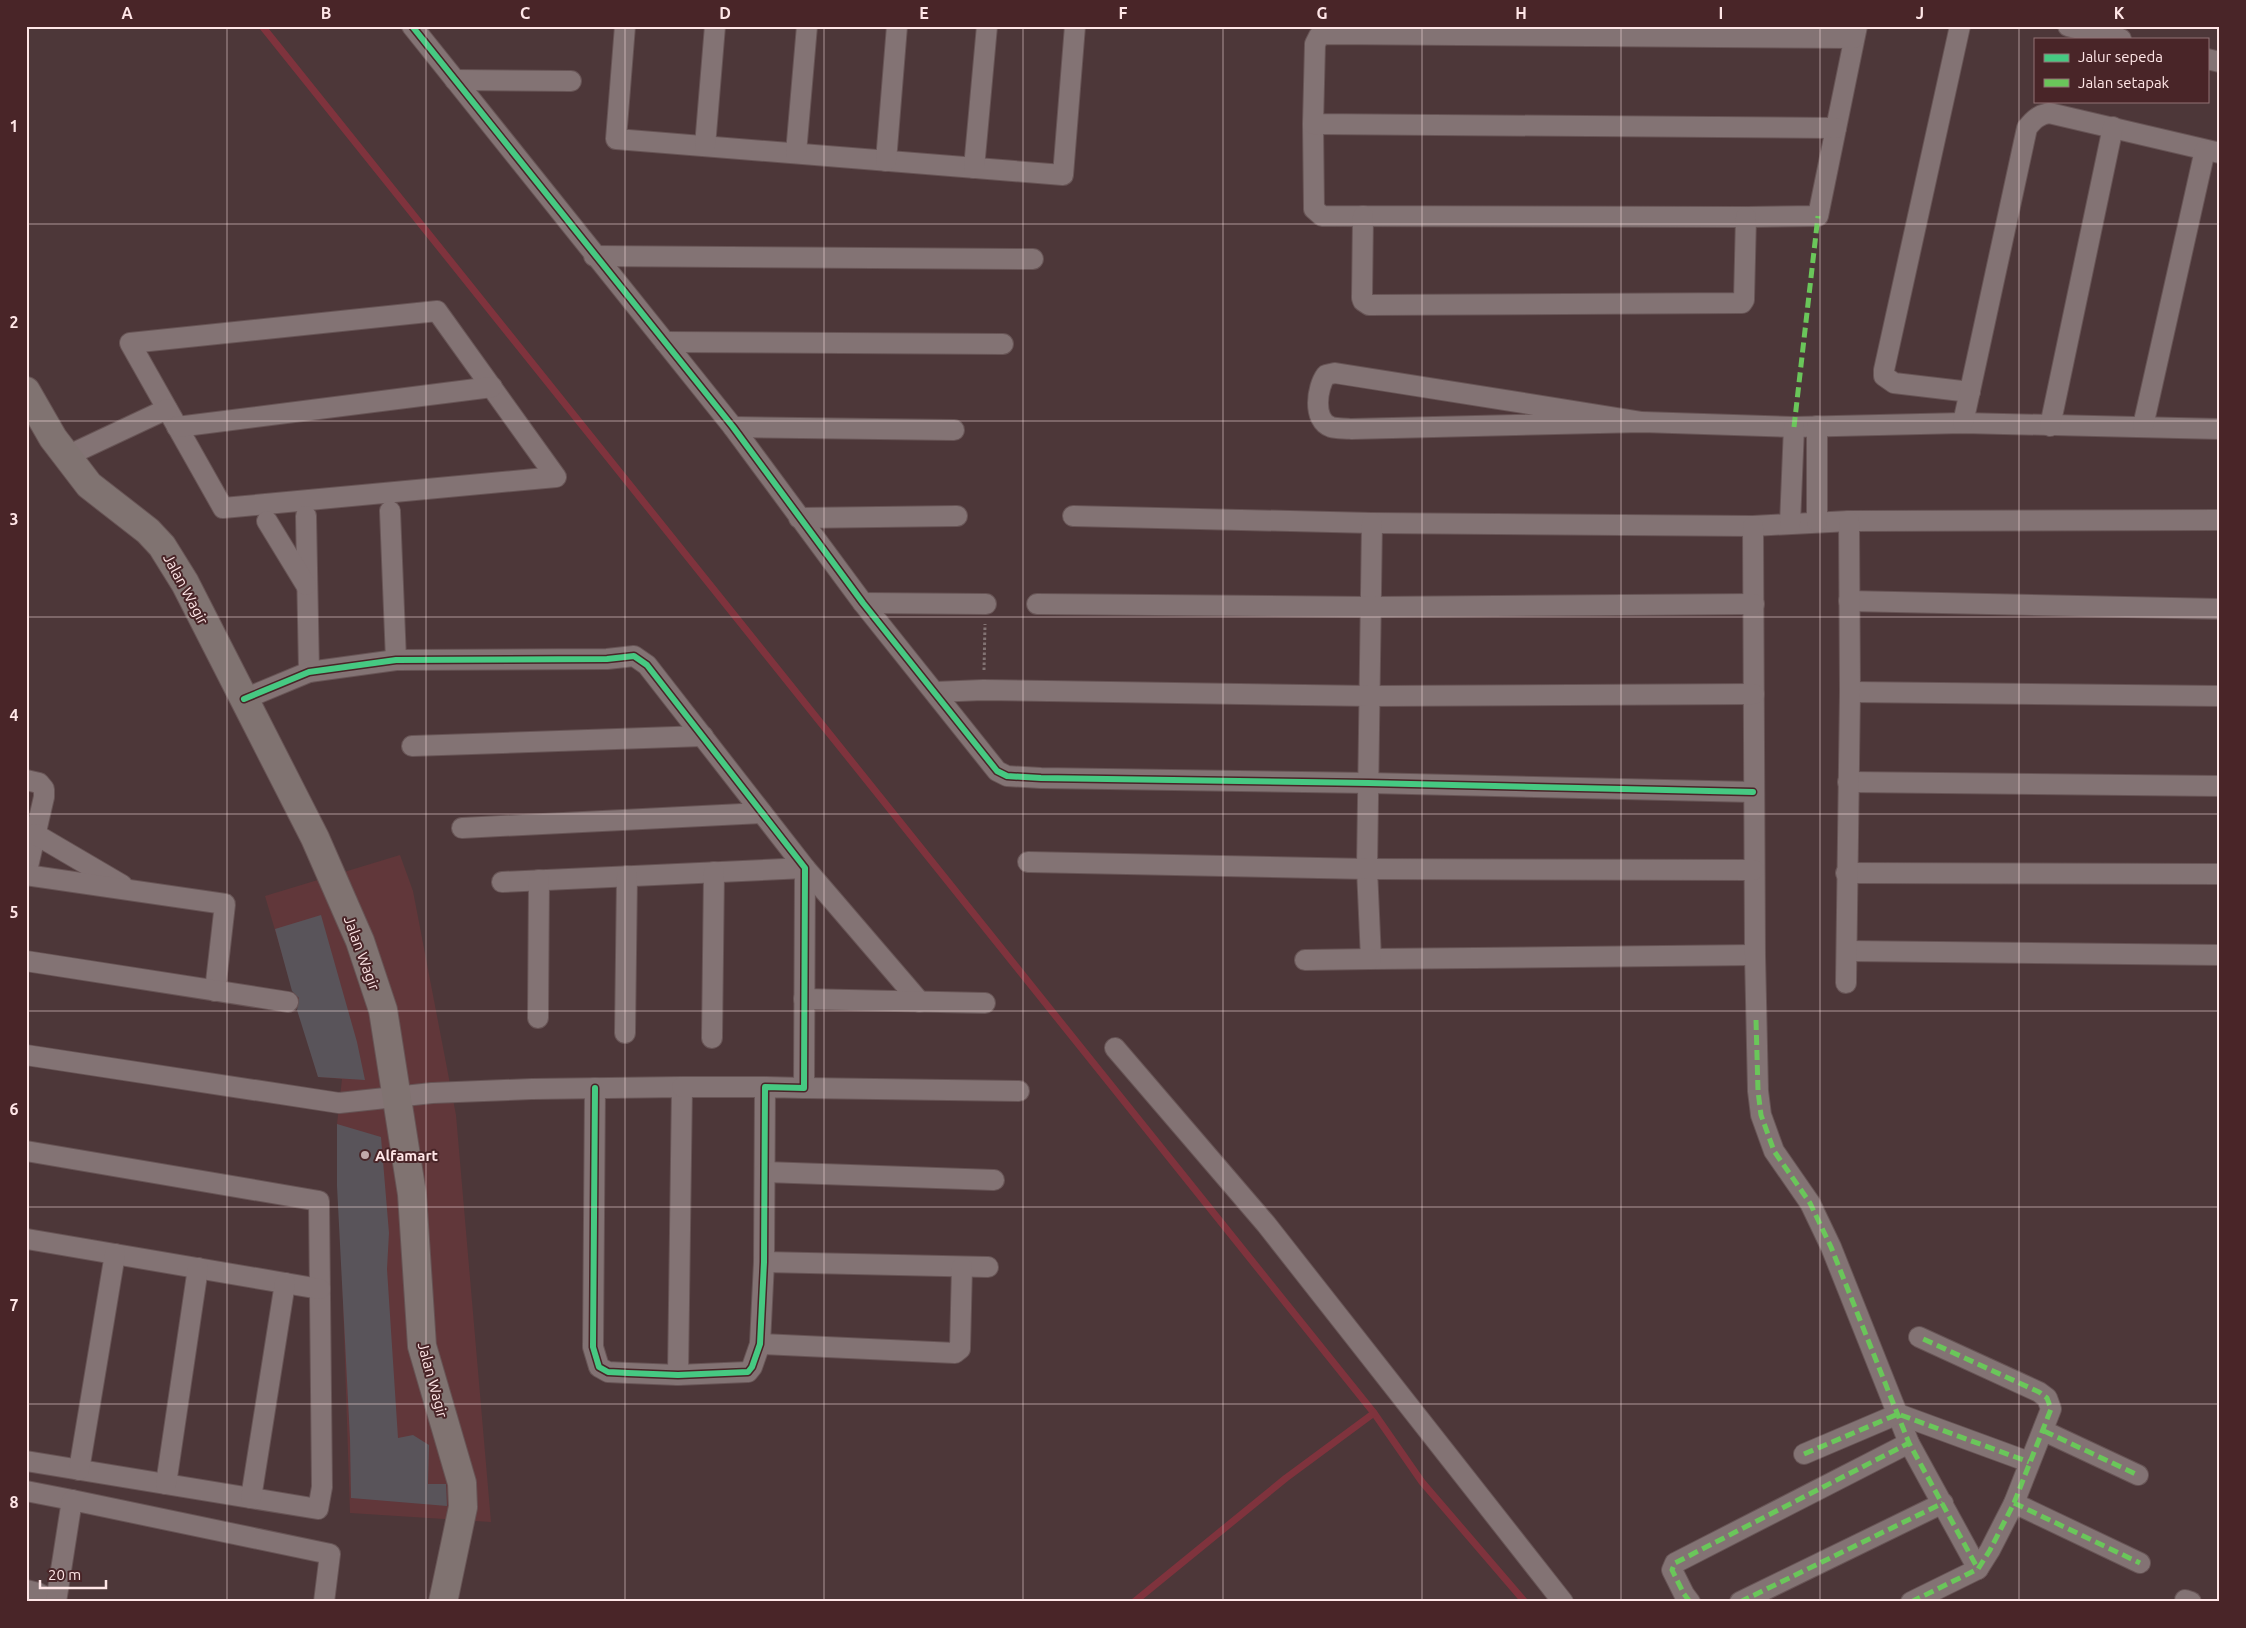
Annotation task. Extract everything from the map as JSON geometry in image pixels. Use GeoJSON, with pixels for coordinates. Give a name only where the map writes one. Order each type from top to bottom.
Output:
{"type":"FeatureCollection","features":[{"type":"Feature","properties":{"kind":"street"},"geometry":{"type":"LineString","coordinates":[[412,26],[733,428],[863,603],[997,771],[1007,776],[1041,778],[1753,792]]}},
{"type":"Feature","properties":{"kind":"street"},"geometry":{"type":"LineString","coordinates":[[625,26],[616,138],[1063,175],[1075,26]]}},
{"type":"Feature","properties":{"kind":"street"},"geometry":{"type":"LineString","coordinates":[[704,146],[715,26]]}},
{"type":"Feature","properties":{"kind":"street"},"geometry":{"type":"LineString","coordinates":[[796,153],[807,26]]}},
{"type":"Feature","properties":{"kind":"street"},"geometry":{"type":"LineString","coordinates":[[886,160],[897,26]]}},
{"type":"Feature","properties":{"kind":"street"},"geometry":{"type":"LineString","coordinates":[[974,168],[987,26]]}},
{"type":"Feature","properties":{"kind":"street"},"geometry":{"type":"LineString","coordinates":[[1960,26],[1884,376],[1894,383],[1970,392]]}},
{"type":"Feature","properties":{"kind":"street"},"geometry":{"type":"LineString","coordinates":[[2068,26],[2117,38]]}},
{"type":"Feature","properties":{"kind":"street"},"geometry":{"type":"LineString","coordinates":[[1855,32],[1818,216],[1746,218],[1322,216],[1314,209],[1313,124],[1315,44],[1319,36],[1326,34],[1855,32]]}},
{"type":"Feature","properties":{"kind":"street"},"geometry":{"type":"LineString","coordinates":[[455,80],[571,81]]}},
{"type":"Feature","properties":{"kind":"street"},"geometry":{"type":"LineString","coordinates":[[1963,423],[2027,128],[2041,114],[2049,114],[2213,151],[2142,426]]}},
{"type":"Feature","properties":{"kind":"street"},"geometry":{"type":"LineString","coordinates":[[1313,124],[1836,128]]}},
{"type":"Feature","properties":{"kind":"street"},"geometry":{"type":"LineString","coordinates":[[2050,426],[2114,128]]}},
{"type":"Feature","properties":{"kind":"street"},"geometry":{"type":"LineString","coordinates":[[1363,216],[1362,301],[1369,305],[1742,304],[1744,300],[1746,218]]}},
{"type":"Feature","properties":{"kind":"street"},"geometry":{"type":"LineString","coordinates":[[594,256],[1033,260]]}},
{"type":"Feature","properties":{"kind":"street"},"geometry":{"type":"LineString","coordinates":[[437,311],[556,477],[223,508],[167,409],[130,343],[437,311]]}},
{"type":"Feature","properties":{"kind":"street"},"geometry":{"type":"LineString","coordinates":[[665,342],[1002,344]]}},
{"type":"Feature","properties":{"kind":"street"},"geometry":{"type":"LineString","coordinates":[[1642,422],[1335,372],[1326,375],[1321,382],[1319,395],[1319,414],[1324,423],[1332,428],[1642,422],[1794,427],[1963,423],[2220,429]]}},
{"type":"Feature","properties":{"kind":"street"},"geometry":{"type":"LineString","coordinates":[[177,427],[492,387]]}},
{"type":"Feature","properties":{"kind":"street","name":"Jalan Wagir"},"geometry":{"type":"LineString","coordinates":[[26,391],[53,438],[89,485],[148,531],[162,546],[185,584],[315,838],[360,941],[383,1010],[398,1098],[412,1194],[422,1346],[462,1483],[463,1507],[443,1602]]}},
{"type":"Feature","properties":{"kind":"street"},"geometry":{"type":"LineString","coordinates":[[67,456],[167,409]]}},
{"type":"Feature","properties":{"kind":"street"},"geometry":{"type":"LineString","coordinates":[[1816,522],[1818,426]]}},
{"type":"Feature","properties":{"kind":"street"},"geometry":{"type":"LineString","coordinates":[[1790,524],[1794,427]]}},
{"type":"Feature","properties":{"kind":"street"},"geometry":{"type":"LineString","coordinates":[[733,428],[954,430]]}},
{"type":"Feature","properties":{"kind":"street"},"geometry":{"type":"LineString","coordinates":[[390,511],[396,660]]}},
{"type":"Feature","properties":{"kind":"street"},"geometry":{"type":"LineString","coordinates":[[306,516],[309,672]]}},
{"type":"Feature","properties":{"kind":"street"},"geometry":{"type":"LineString","coordinates":[[799,518],[957,516]]}},
{"type":"Feature","properties":{"kind":"street"},"geometry":{"type":"LineString","coordinates":[[1074,516],[1372,522],[1753,526],[1849,521],[2220,520]]}},
{"type":"Feature","properties":{"kind":"street"},"geometry":{"type":"LineString","coordinates":[[267,521],[307,587]]}},
{"type":"Feature","properties":{"kind":"street"},"geometry":{"type":"LineString","coordinates":[[1846,983],[1846,873],[1850,692],[1849,521]]}},
{"type":"Feature","properties":{"kind":"street"},"geometry":{"type":"LineString","coordinates":[[1371,959],[1367,869],[1371,696],[1372,522]]}},
{"type":"Feature","properties":{"kind":"street"},"geometry":{"type":"LineString","coordinates":[[1753,526],[1755,955],[1758,1091],[1761,1115],[1774,1150],[1810,1203],[1831,1247],[1909,1443],[1978,1569]]}},
{"type":"Feature","properties":{"kind":"street"},"geometry":{"type":"LineString","coordinates":[[1849,601],[2220,609]]}},
{"type":"Feature","properties":{"kind":"street"},"geometry":{"type":"LineString","coordinates":[[863,603],[986,604]]}},
{"type":"Feature","properties":{"kind":"street"},"geometry":{"type":"LineString","coordinates":[[1037,604],[1371,607],[1754,604]]}},
{"type":"Feature","properties":{"kind":"street"},"geometry":{"type":"LineString","coordinates":[[244,699],[309,672],[396,660],[607,659],[634,656],[647,665],[805,868],[920,1002]]}},
{"type":"Feature","properties":{"kind":"street"},"geometry":{"type":"LineString","coordinates":[[935,692],[983,690],[1371,696],[1754,694]]}},
{"type":"Feature","properties":{"kind":"street"},"geometry":{"type":"LineString","coordinates":[[1850,692],[2220,696]]}},
{"type":"Feature","properties":{"kind":"street"},"geometry":{"type":"LineString","coordinates":[[412,746],[703,736]]}},
{"type":"Feature","properties":{"kind":"street"},"geometry":{"type":"LineString","coordinates":[[26,780],[39,782],[44,788],[44,797],[26,875],[225,904],[215,990]]}},
{"type":"Feature","properties":{"kind":"street"},"geometry":{"type":"LineString","coordinates":[[1848,782],[2220,786]]}},
{"type":"Feature","properties":{"kind":"street"},"geometry":{"type":"LineString","coordinates":[[462,828],[762,813]]}},
{"type":"Feature","properties":{"kind":"street"},"geometry":{"type":"LineString","coordinates":[[36,834],[130,890]]}},
{"type":"Feature","properties":{"kind":"street"},"geometry":{"type":"LineString","coordinates":[[1028,862],[1367,869],[1754,870]]}},
{"type":"Feature","properties":{"kind":"street"},"geometry":{"type":"LineString","coordinates":[[502,882],[805,868]]}},
{"type":"Feature","properties":{"kind":"street"},"geometry":{"type":"LineString","coordinates":[[804,1088],[805,868]]}},
{"type":"Feature","properties":{"kind":"street"},"geometry":{"type":"LineString","coordinates":[[712,1038],[714,872]]}},
{"type":"Feature","properties":{"kind":"street"},"geometry":{"type":"LineString","coordinates":[[1846,873],[2220,874]]}},
{"type":"Feature","properties":{"kind":"street"},"geometry":{"type":"LineString","coordinates":[[625,1033],[627,876]]}},
{"type":"Feature","properties":{"kind":"street"},"geometry":{"type":"LineString","coordinates":[[538,1018],[539,880]]}},
{"type":"Feature","properties":{"kind":"street"},"geometry":{"type":"LineString","coordinates":[[1847,951],[2220,955]]}},
{"type":"Feature","properties":{"kind":"street"},"geometry":{"type":"LineString","coordinates":[[1305,960],[1755,955]]}},
{"type":"Feature","properties":{"kind":"street"},"geometry":{"type":"LineString","coordinates":[[26,961],[288,1002]]}},
{"type":"Feature","properties":{"kind":"street"},"geometry":{"type":"LineString","coordinates":[[804,999],[985,1003]]}},
{"type":"Feature","properties":{"kind":"street"},"geometry":{"type":"LineString","coordinates":[[1115,1048],[1266,1224],[1563,1602]]}},
{"type":"Feature","properties":{"kind":"street"},"geometry":{"type":"LineString","coordinates":[[26,1055],[339,1103],[432,1093],[595,1088],[765,1087],[1018,1091]]}},
{"type":"Feature","properties":{"kind":"street"},"geometry":{"type":"LineString","coordinates":[[678,1375],[682,1087]]}},
{"type":"Feature","properties":{"kind":"street"},"geometry":{"type":"LineString","coordinates":[[595,1088],[593,1347],[595,1360],[598,1367],[608,1372],[678,1375],[748,1372],[752,1367],[760,1344],[764,1262],[765,1087]]}},
{"type":"Feature","properties":{"kind":"street"},"geometry":{"type":"LineString","coordinates":[[26,1151],[319,1200],[322,1487],[318,1509],[26,1461]]}},
{"type":"Feature","properties":{"kind":"street"},"geometry":{"type":"LineString","coordinates":[[765,1172],[994,1180]]}},
{"type":"Feature","properties":{"kind":"street"},"geometry":{"type":"LineString","coordinates":[[26,1243],[27,1238],[320,1289]]}},
{"type":"Feature","properties":{"kind":"street"},"geometry":{"type":"LineString","coordinates":[[79,1470],[115,1254]]}},
{"type":"Feature","properties":{"kind":"street"},"geometry":{"type":"LineString","coordinates":[[764,1262],[988,1267]]}},
{"type":"Feature","properties":{"kind":"street"},"geometry":{"type":"LineString","coordinates":[[760,1344],[955,1353],[960,1349],[962,1267]]}},
{"type":"Feature","properties":{"kind":"street"},"geometry":{"type":"LineString","coordinates":[[166,1484],[198,1268]]}},
{"type":"Feature","properties":{"kind":"street"},"geometry":{"type":"LineString","coordinates":[[251,1498],[285,1283]]}},
{"type":"Feature","properties":{"kind":"street"},"geometry":{"type":"LineString","coordinates":[[1911,1602],[1978,1569],[2014,1503],[2029,1462],[2044,1431],[2051,1409],[2047,1398],[2039,1392],[1919,1337]]}},
{"type":"Feature","properties":{"kind":"street"},"geometry":{"type":"LineString","coordinates":[[1804,1454],[1898,1414],[2029,1462]]}},
{"type":"Feature","properties":{"kind":"street"},"geometry":{"type":"LineString","coordinates":[[2044,1431],[2138,1475]]}},
{"type":"Feature","properties":{"kind":"street"},"geometry":{"type":"LineString","coordinates":[[1690,1602],[1672,1570],[1675,1563],[1909,1443]]}},
{"type":"Feature","properties":{"kind":"street"},"geometry":{"type":"LineString","coordinates":[[26,1491],[330,1554],[324,1602]]}},
{"type":"Feature","properties":{"kind":"street"},"geometry":{"type":"LineString","coordinates":[[26,1590],[38,1593],[56,1602],[72,1500]]}},
{"type":"Feature","properties":{"kind":"street"},"geometry":{"type":"LineString","coordinates":[[1740,1602],[1943,1503]]}},
{"type":"Feature","properties":{"kind":"street"},"geometry":{"type":"LineString","coordinates":[[2014,1503],[2140,1563]]}},
{"type":"Feature","properties":{"kind":"path"},"geometry":{"type":"LineString","coordinates":[[983,690],[986,604]]}},
{"type":"Feature","properties":{"kind":"shaded area"},"geometry":{"type":"Polygon","coordinates":[[[400,855],[413,891],[456,1115],[491,1522],[350,1513],[337,1124],[342,1079],[318,1077],[265,896],[400,855]]]}},
{"type":"Feature","properties":{"kind":"building"},"geometry":{"type":"Polygon","coordinates":[[[321,915],[357,1042],[365,1080],[318,1077],[297,1010],[299,998],[292,991],[275,929],[321,915]]]}},
{"type":"Feature","properties":{"kind":"building"},"geometry":{"type":"Polygon","coordinates":[[[337,1124],[381,1137],[389,1233],[387,1269],[398,1438],[413,1435],[429,1445],[428,1484],[446,1484],[447,1506],[351,1498],[350,1439],[337,1186],[337,1124]]]}},
{"type":"Feature","properties":{"kind":"waterway"},"geometry":{"type":"LineString","coordinates":[[262,26],[1374,1413],[1422,1482],[1525,1602]]}},
{"type":"Feature","properties":{"kind":"waterway"},"geometry":{"type":"LineString","coordinates":[[1134,1602],[1286,1478],[1374,1413]]}},
{"type":"Feature","properties":{"kind":"marked path"},"geometry":{"type":"LineString","coordinates":[[1794,427],[1818,216]]}},
{"type":"Feature","properties":{"kind":"marked path"},"geometry":{"type":"LineString","coordinates":[[1756,1020],[1758,1091],[1761,1115],[1774,1151],[1810,1203],[1831,1247],[1909,1443],[1978,1569]]}},
{"type":"Feature","properties":{"kind":"marked path"},"geometry":{"type":"LineString","coordinates":[[1911,1602],[1978,1569],[2014,1503],[2051,1409],[2047,1398],[2039,1392],[1919,1337]]}},
{"type":"Feature","properties":{"kind":"marked path"},"geometry":{"type":"LineString","coordinates":[[1804,1454],[1898,1414],[2029,1462]]}},
{"type":"Feature","properties":{"kind":"marked path"},"geometry":{"type":"LineString","coordinates":[[2044,1431],[2138,1475]]}},
{"type":"Feature","properties":{"kind":"marked path"},"geometry":{"type":"LineString","coordinates":[[1690,1602],[1672,1570],[1675,1563],[1909,1443]]}},
{"type":"Feature","properties":{"kind":"marked path"},"geometry":{"type":"LineString","coordinates":[[1740,1602],[1943,1503]]}},
{"type":"Feature","properties":{"kind":"marked path"},"geometry":{"type":"LineString","coordinates":[[2014,1503],[2140,1563]]}},
{"type":"Feature","properties":{"kind":"cycle path"},"geometry":{"type":"LineString","coordinates":[[412,26],[733,427],[863,603],[997,771],[1007,776],[1041,778],[1753,792]]}},
{"type":"Feature","properties":{"kind":"cycle path"},"geometry":{"type":"LineString","coordinates":[[244,699],[309,672],[396,660],[607,659],[634,656],[647,665],[805,868],[804,1088],[765,1087],[764,1262],[760,1344],[752,1367],[748,1372],[678,1375],[608,1372],[599,1367],[593,1347],[595,1088]]}},
{"type":"Feature","properties":{"kind":"place","name":"Alfamart"},"geometry":{"type":"Point","coordinates":[365,1155]}}]}
